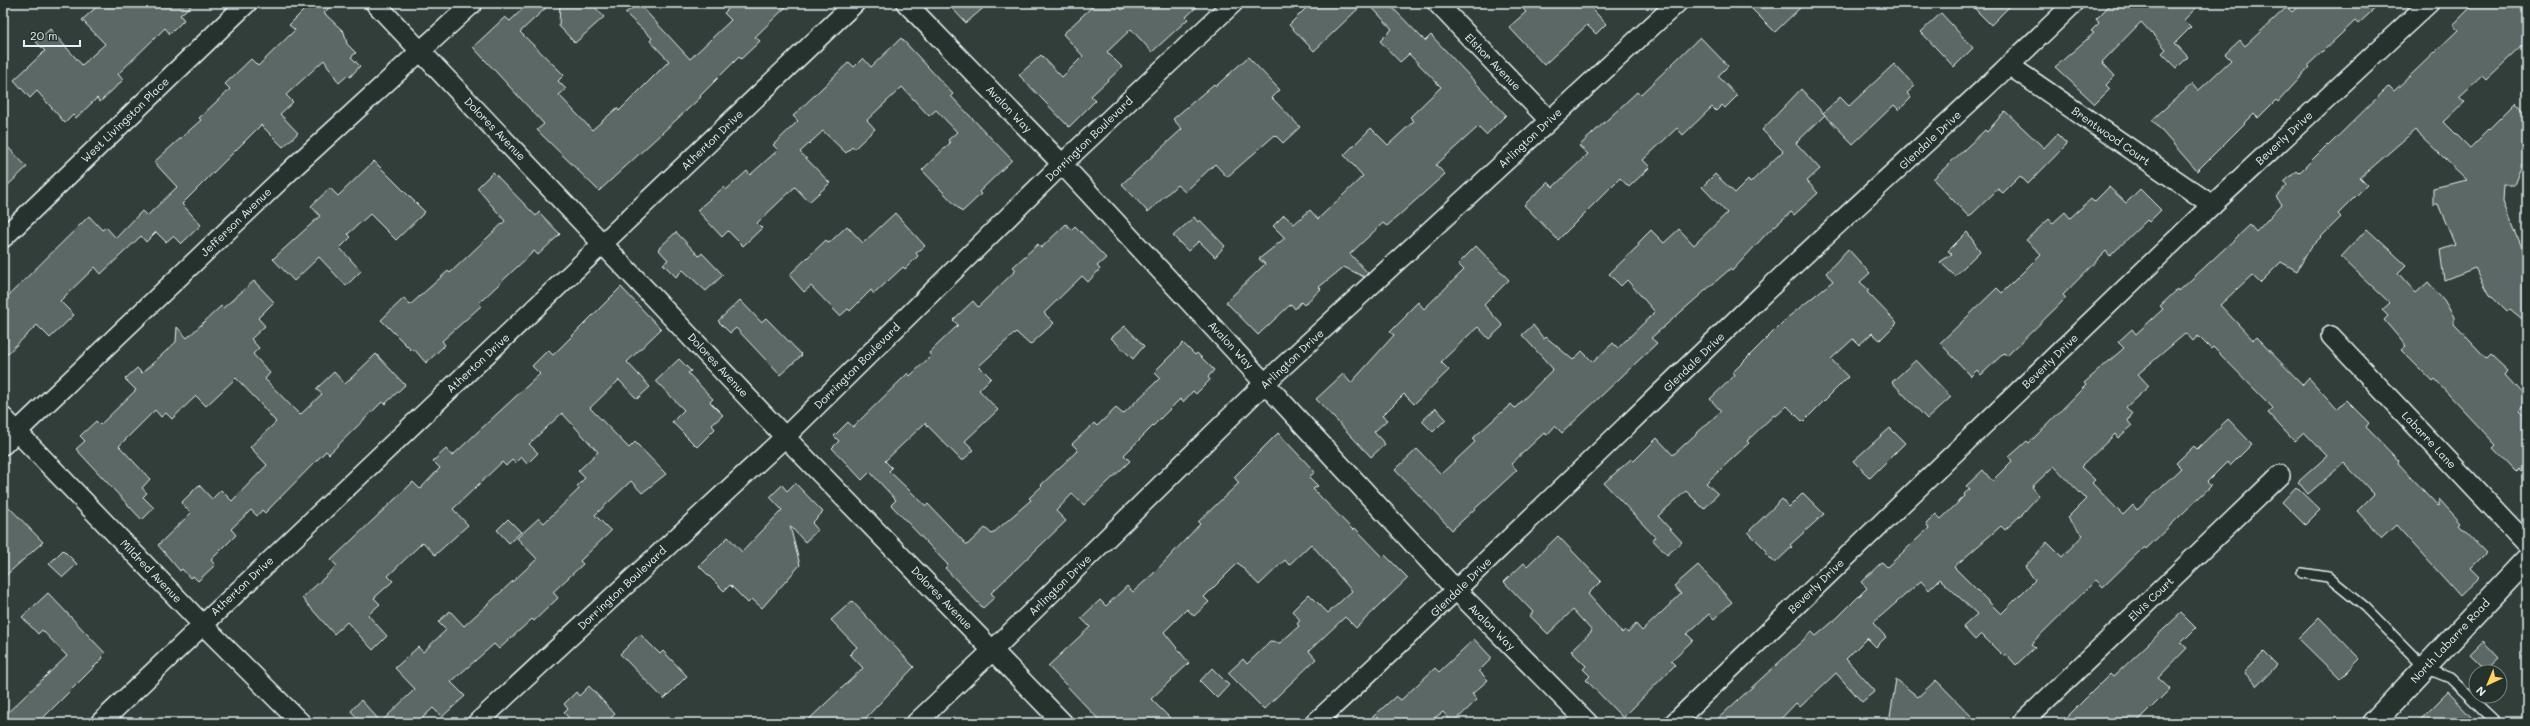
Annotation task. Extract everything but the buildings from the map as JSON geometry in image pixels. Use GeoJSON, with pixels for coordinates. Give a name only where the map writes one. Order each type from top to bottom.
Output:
{"type":"FeatureCollection","features":[{"type":"Feature","properties":{"kind":"street","name":"West Livingston Place"},"geometry":{"type":"LineString","coordinates":[[3,238],[247,3]]}},
{"type":"Feature","properties":{"kind":"street","name":"Dolores Avenue"},"geometry":{"type":"LineString","coordinates":[[375,3],[785,437],[1063,723]]}},
{"type":"Feature","properties":{"kind":"street","name":"Jefferson Avenue"},"geometry":{"type":"LineString","coordinates":[[3,445],[294,167],[473,3]]}},
{"type":"Feature","properties":{"kind":"street","name":"Atherton Drive"},"geometry":{"type":"LineString","coordinates":[[100,723],[202,624],[604,244],[855,3]]}},
{"type":"Feature","properties":{"kind":"street","name":"Avalon Way"},"geometry":{"type":"LineString","coordinates":[[906,3],[1062,164],[1266,382],[1457,591],[1588,723]]}},
{"type":"Feature","properties":{"kind":"street","name":"Dorrington Boulevard"},"geometry":{"type":"LineString","coordinates":[[477,723],[785,437],[1062,164],[1233,3]]}},
{"type":"Feature","properties":{"kind":"street","name":"Elshor Avenue"},"geometry":{"type":"LineString","coordinates":[[1437,3],[1549,120]]}},
{"type":"Feature","properties":{"kind":"street","name":"Arlington Drive"},"geometry":{"type":"LineString","coordinates":[[916,723],[993,650],[1266,382],[1677,3]]}},
{"type":"Feature","properties":{"kind":"street","name":"Glendale Drive"},"geometry":{"type":"LineString","coordinates":[[1315,723],[1457,591],[1765,293],[2010,66],[2074,3]]}},
{"type":"Feature","properties":{"kind":"street","name":"Beverly Drive"},"geometry":{"type":"LineString","coordinates":[[1674,723],[2212,206],[2429,3]]}},
{"type":"Feature","properties":{"kind":"street","name":"Brentwood Court"},"geometry":{"type":"LineString","coordinates":[[2010,66],[2212,206]]}},
{"type":"Feature","properties":{"kind":"street","name":"Labarre Lane"},"geometry":{"type":"LineString","coordinates":[[2331,336],[2527,544]]}},
{"type":"Feature","properties":{"kind":"street","name":"Mildred Avenue"},"geometry":{"type":"LineString","coordinates":[[3,417],[202,624],[302,723]]}},
{"type":"Feature","properties":{"kind":"street","name":"Elvis Court"},"geometry":{"type":"LineString","coordinates":[[2022,723],[2280,475]]}},
{"type":"Feature","properties":{"kind":"street","name":"North Labarre Road"},"geometry":{"type":"LineString","coordinates":[[2373,723],[2527,559]]}},
{"type":"Feature","properties":{"kind":"lane"},"geometry":{"type":"LineString","coordinates":[[2302,574],[2328,577],[2365,607],[2425,668],[2450,678],[2497,723]]}}]}
